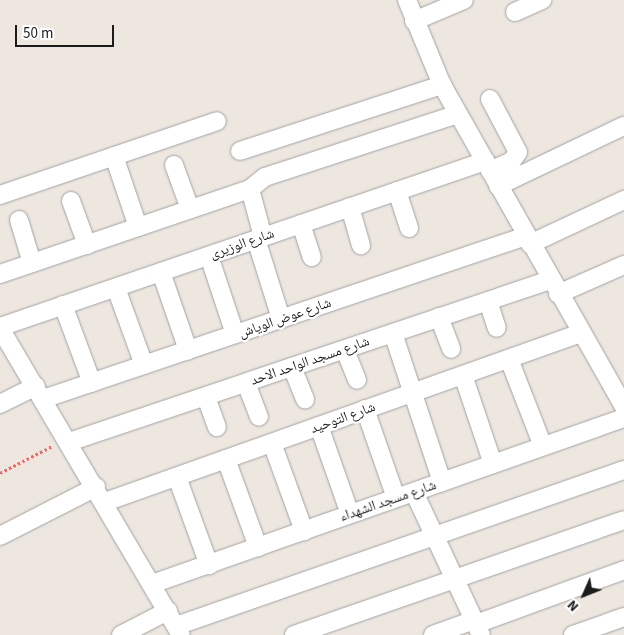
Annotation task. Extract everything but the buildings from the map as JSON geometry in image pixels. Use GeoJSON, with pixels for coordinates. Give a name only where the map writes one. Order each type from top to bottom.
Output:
{"type":"FeatureCollection","features":[{"type":"Feature","properties":{"kind":"street"},"geometry":{"type":"LineString","coordinates":[[407,0],[414,21],[442,85],[554,287],[624,407]]}},
{"type":"Feature","properties":{"kind":"street"},"geometry":{"type":"LineString","coordinates":[[414,21],[464,0]]}},
{"type":"Feature","properties":{"kind":"street"},"geometry":{"type":"LineString","coordinates":[[515,12],[542,0]]}},
{"type":"Feature","properties":{"kind":"street"},"geometry":{"type":"LineString","coordinates":[[240,151],[442,85]]}},
{"type":"Feature","properties":{"kind":"street"},"geometry":{"type":"LineString","coordinates":[[490,100],[518,152],[512,161],[491,173]]}},
{"type":"Feature","properties":{"kind":"street"},"geometry":{"type":"LineString","coordinates":[[0,274],[250,189],[265,177],[458,114]]}},
{"type":"Feature","properties":{"kind":"street"},"geometry":{"type":"LineString","coordinates":[[0,195],[217,121]]}},
{"type":"Feature","properties":{"kind":"street"},"geometry":{"type":"LineString","coordinates":[[491,173],[624,126]]}},
{"type":"Feature","properties":{"kind":"street"},"geometry":{"type":"LineString","coordinates":[[114,156],[138,227]]}},
{"type":"Feature","properties":{"kind":"street"},"geometry":{"type":"LineString","coordinates":[[174,165],[190,210]]}},
{"type":"Feature","properties":{"kind":"street","name":"شارع الوزيرى"},"geometry":{"type":"LineString","coordinates":[[0,327],[397,191],[491,173]]}},
{"type":"Feature","properties":{"kind":"street"},"geometry":{"type":"LineString","coordinates":[[250,189],[260,238],[281,319]]}},
{"type":"Feature","properties":{"kind":"street"},"geometry":{"type":"LineString","coordinates":[[397,191],[409,228]]}},
{"type":"Feature","properties":{"kind":"street"},"geometry":{"type":"LineString","coordinates":[[71,200],[87,244]]}},
{"type":"Feature","properties":{"kind":"street","name":"شارع عوض الوياش"},"geometry":{"type":"LineString","coordinates":[[0,404],[39,392],[92,383],[235,334],[528,240],[624,200]]}},
{"type":"Feature","properties":{"kind":"street"},"geometry":{"type":"LineString","coordinates":[[350,208],[361,245]]}},
{"type":"Feature","properties":{"kind":"street"},"geometry":{"type":"LineString","coordinates":[[19,220],[32,263]]}},
{"type":"Feature","properties":{"kind":"street"},"geometry":{"type":"LineString","coordinates":[[301,224],[312,257]]}},
{"type":"Feature","properties":{"kind":"street"},"geometry":{"type":"LineString","coordinates":[[209,256],[235,334]]}},
{"type":"Feature","properties":{"kind":"street","name":"شارع مسجد الواحد الاحد"},"geometry":{"type":"LineString","coordinates":[[68,440],[206,397],[488,301],[554,287],[624,265]]}},
{"type":"Feature","properties":{"kind":"street"},"geometry":{"type":"LineString","coordinates":[[161,272],[188,350]]}},
{"type":"Feature","properties":{"kind":"street"},"geometry":{"type":"LineString","coordinates":[[116,288],[144,365]]}},
{"type":"Feature","properties":{"kind":"street"},"geometry":{"type":"LineString","coordinates":[[488,301],[497,328]]}},
{"type":"Feature","properties":{"kind":"street"},"geometry":{"type":"LineString","coordinates":[[63,305],[92,383]]}},
{"type":"Feature","properties":{"kind":"street"},"geometry":{"type":"LineString","coordinates":[[439,317],[451,349]]}},
{"type":"Feature","properties":{"kind":"street"},"geometry":{"type":"LineString","coordinates":[[0,327],[175,624]]}},
{"type":"Feature","properties":{"kind":"street"},"geometry":{"type":"LineString","coordinates":[[393,333],[442,482]]}},
{"type":"Feature","properties":{"kind":"street","name":"شارع التوحيد"},"geometry":{"type":"LineString","coordinates":[[0,536],[100,495],[176,477],[581,333]]}},
{"type":"Feature","properties":{"kind":"street"},"geometry":{"type":"LineString","coordinates":[[344,350],[357,380]]}},
{"type":"Feature","properties":{"kind":"street"},"geometry":{"type":"LineString","coordinates":[[509,358],[543,446]]}},
{"type":"Feature","properties":{"kind":"street"},"geometry":{"type":"LineString","coordinates":[[292,367],[305,399]]}},
{"type":"Feature","properties":{"kind":"street"},"geometry":{"type":"LineString","coordinates":[[463,375],[493,464]]}},
{"type":"Feature","properties":{"kind":"street"},"geometry":{"type":"LineString","coordinates":[[246,383],[259,416]]}},
{"type":"Feature","properties":{"kind":"street"},"geometry":{"type":"LineString","coordinates":[[206,397],[217,427]]}},
{"type":"Feature","properties":{"kind":"street"},"geometry":{"type":"LineString","coordinates":[[365,410],[396,498]]}},
{"type":"Feature","properties":{"kind":"street","name":"شارع مسجد الشهداء"},"geometry":{"type":"LineString","coordinates":[[152,584],[624,418]]}},
{"type":"Feature","properties":{"kind":"street"},"geometry":{"type":"LineString","coordinates":[[319,426],[350,514]]}},
{"type":"Feature","properties":{"kind":"street"},"geometry":{"type":"LineString","coordinates":[[272,442],[304,531]]}},
{"type":"Feature","properties":{"kind":"street"},"geometry":{"type":"LineString","coordinates":[[226,459],[258,547]]}},
{"type":"Feature","properties":{"kind":"street"},"geometry":{"type":"LineString","coordinates":[[121,635],[175,624],[624,470]]}},
{"type":"Feature","properties":{"kind":"street"},"geometry":{"type":"LineString","coordinates":[[176,477],[209,564]]}},
{"type":"Feature","properties":{"kind":"street"},"geometry":{"type":"LineString","coordinates":[[414,492],[477,626]]}},
{"type":"Feature","properties":{"kind":"street"},"geometry":{"type":"LineString","coordinates":[[294,635],[624,520]]}},
{"type":"Feature","properties":{"kind":"street"},"geometry":{"type":"LineString","coordinates":[[433,635],[477,626],[624,570]]}},
{"type":"Feature","properties":{"kind":"street"},"geometry":{"type":"LineString","coordinates":[[573,635],[624,617]]}},
{"type":"Feature","properties":{"kind":"path"},"geometry":{"type":"LineString","coordinates":[[0,473],[68,440]]}}]}
